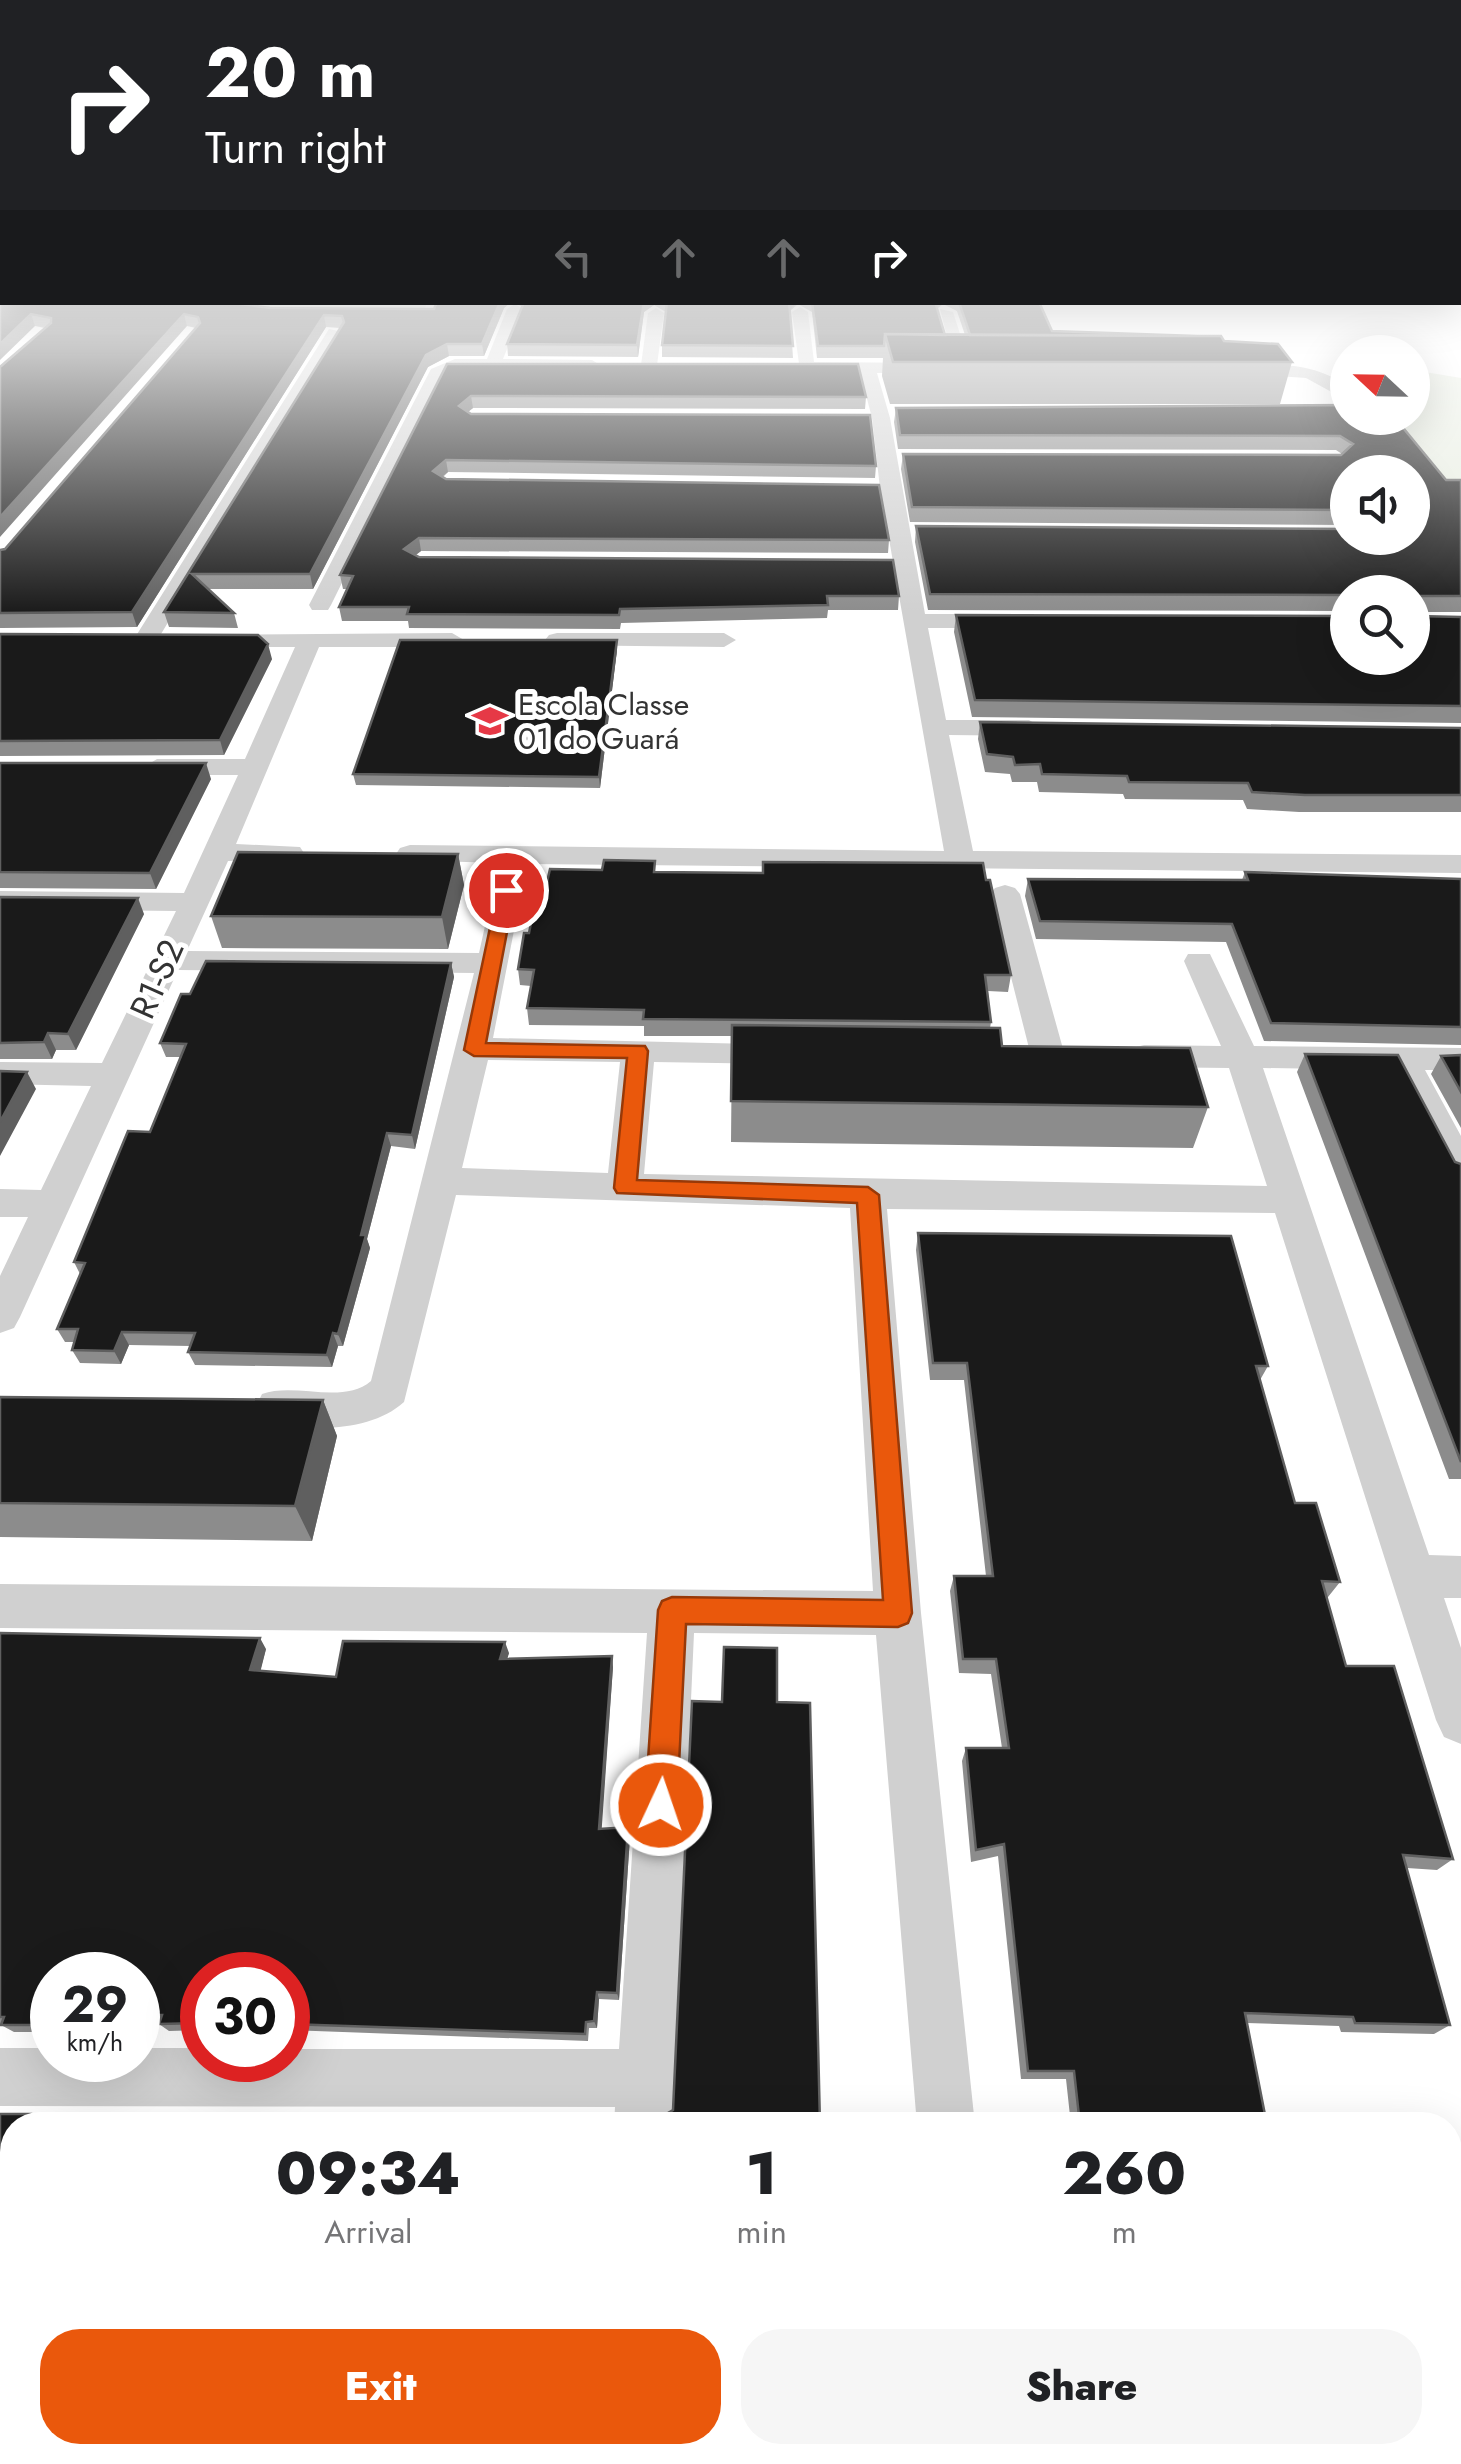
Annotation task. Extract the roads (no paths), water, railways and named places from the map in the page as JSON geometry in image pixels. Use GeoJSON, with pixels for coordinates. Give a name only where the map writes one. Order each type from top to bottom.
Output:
{"type":"FeatureCollection","features":[{"type":"Feature","properties":{"kind":"street"},"geometry":{"type":"LineString","coordinates":[[301,384],[136,639],[468,640]]}},
{"type":"Feature","properties":{"kind":"street"},"geometry":{"type":"LineString","coordinates":[[320,605],[431,384]]}},
{"type":"Feature","properties":{"kind":"street"},"geometry":{"type":"LineString","coordinates":[[872,384],[896,459],[880,488],[908,532],[896,564],[916,621],[960,860]]}},
{"type":"Feature","properties":{"kind":"street"},"geometry":{"type":"LineString","coordinates":[[916,621],[1033,622]]}},
{"type":"Feature","properties":{"kind":"street","name":"R1-S2"},"geometry":{"type":"LineString","coordinates":[[0,1316],[191,902],[218,852],[310,640]]}},
{"type":"Feature","properties":{"kind":"street"},"geometry":{"type":"LineString","coordinates":[[527,640],[724,640]]}},
{"type":"Feature","properties":{"kind":"street"},"geometry":{"type":"LineString","coordinates":[[934,726],[1051,728]]}},
{"type":"Feature","properties":{"kind":"street"},"geometry":{"type":"LineString","coordinates":[[137,767],[254,766]]}},
{"type":"Feature","properties":{"kind":"street"},"geometry":{"type":"LineString","coordinates":[[218,852],[317,853]]}},
{"type":"Feature","properties":{"kind":"street"},"geometry":{"type":"LineString","coordinates":[[376,853],[1461,864]]}},
{"type":"Feature","properties":{"kind":"street"},"geometry":{"type":"LineString","coordinates":[[248,1405],[362,1406],[382,1399],[389,1390],[474,1050],[515,854]]}},
{"type":"Feature","properties":{"kind":"street"},"geometry":{"type":"LineString","coordinates":[[1005,894],[1048,1056]]}},
{"type":"Feature","properties":{"kind":"street"},"geometry":{"type":"LineString","coordinates":[[0,900],[191,902]]}},
{"type":"Feature","properties":{"kind":"street"},"geometry":{"type":"LineString","coordinates":[[167,960],[490,963]]}},
{"type":"Feature","properties":{"kind":"street"},"geometry":{"type":"LineString","coordinates":[[1199,961],[1242,1056],[1292,1200],[1461,1720]]}},
{"type":"Feature","properties":{"kind":"street"},"geometry":{"type":"LineString","coordinates":[[474,1050],[814,1053]]}},
{"type":"Feature","properties":{"kind":"street"},"geometry":{"type":"LineString","coordinates":[[625,1188],[638,1051]]}},
{"type":"Feature","properties":{"kind":"street"},"geometry":{"type":"LineString","coordinates":[[1009,1055],[1461,1059]]}},
{"type":"Feature","properties":{"kind":"street"},"geometry":{"type":"LineString","coordinates":[[1402,1058],[1461,1170]]}},
{"type":"Feature","properties":{"kind":"street"},"geometry":{"type":"LineString","coordinates":[[0,1073],[113,1075]]}},
{"type":"Feature","properties":{"kind":"street"},"geometry":{"type":"LineString","coordinates":[[442,1181],[868,1195],[1292,1200]]}},
{"type":"Feature","properties":{"kind":"street"},"geometry":{"type":"LineString","coordinates":[[868,1195],[898,1613],[945,2112]]}},
{"type":"Feature","properties":{"kind":"street"},"geometry":{"type":"LineString","coordinates":[[0,1203],[53,1204]]}},
{"type":"Feature","properties":{"kind":"street"},"geometry":{"type":"LineString","coordinates":[[1414,1576],[1461,1576]]}},
{"type":"Feature","properties":{"kind":"street"},"geometry":{"type":"LineString","coordinates":[[0,1606],[898,1613]]}},
{"type":"Feature","properties":{"kind":"street"},"geometry":{"type":"LineString","coordinates":[[0,2077],[644,2102],[672,1610]]}},
{"type":"Feature","properties":{"kind":"place","name":"Escola Classe 01 do Guará"},"geometry":{"type":"Point","coordinates":[490,721]}}]}
